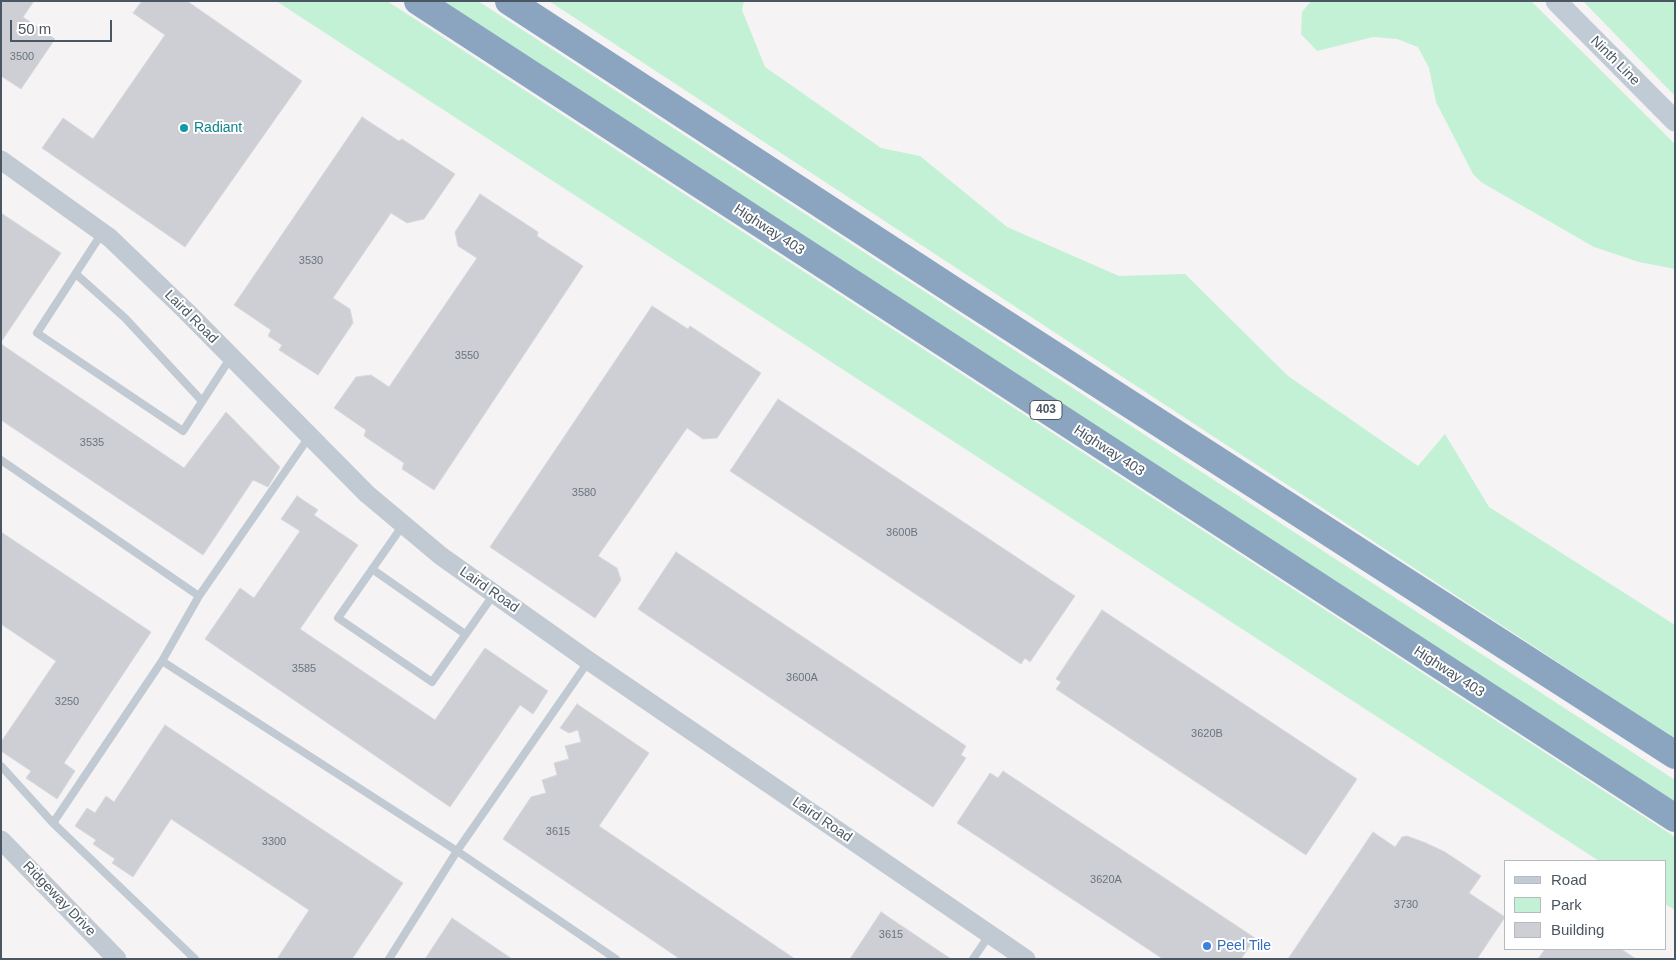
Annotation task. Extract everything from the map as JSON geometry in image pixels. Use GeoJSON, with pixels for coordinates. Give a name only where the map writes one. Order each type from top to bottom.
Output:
{"type":"FeatureCollection","features":[{"type":"Feature","properties":{"kind":"highway","name":"Highway 403"},"geometry":{"type":"LineString","coordinates":[[418,1],[1675,818]]}},
{"type":"Feature","properties":{"kind":"highway"},"geometry":{"type":"LineString","coordinates":[[509,1],[965,298],[1675,755]]}},
{"type":"Feature","properties":{"kind":"main road","name":"Ninth Line"},"geometry":{"type":"LineString","coordinates":[[1556,1],[1675,121]]}},
{"type":"Feature","properties":{"kind":"street","name":"Laird Road"},"geometry":{"type":"LineString","coordinates":[[2,161],[124,251],[367,494],[441,556],[589,661],[1026,959]]}},
{"type":"Feature","properties":{"kind":"street","name":"Ridgeway Drive"},"geometry":{"type":"LineString","coordinates":[[1,840],[117,959]]}},
{"type":"Feature","properties":{"kind":"lane"},"geometry":{"type":"LineString","coordinates":[[102,233],[37,333],[183,431],[231,357]]}},
{"type":"Feature","properties":{"kind":"lane"},"geometry":{"type":"LineString","coordinates":[[76,274],[125,318],[202,401]]}},
{"type":"Feature","properties":{"kind":"lane"},"geometry":{"type":"LineString","coordinates":[[53,823],[162,661],[199,596],[309,436]]}},
{"type":"Feature","properties":{"kind":"lane"},"geometry":{"type":"LineString","coordinates":[[1,460],[199,596]]}},
{"type":"Feature","properties":{"kind":"lane"},"geometry":{"type":"LineString","coordinates":[[404,525],[338,618],[432,682],[494,594]]}},
{"type":"Feature","properties":{"kind":"lane"},"geometry":{"type":"LineString","coordinates":[[372,569],[465,634]]}},
{"type":"Feature","properties":{"kind":"lane"},"geometry":{"type":"LineString","coordinates":[[162,661],[457,851],[616,959]]}},
{"type":"Feature","properties":{"kind":"lane"},"geometry":{"type":"LineString","coordinates":[[388,959],[457,851],[589,661]]}},
{"type":"Feature","properties":{"kind":"lane"},"geometry":{"type":"LineString","coordinates":[[1,766],[53,823],[195,959]]}},
{"type":"Feature","properties":{"kind":"lane"},"geometry":{"type":"LineString","coordinates":[[973,959],[990,934]]}},
{"type":"Feature","properties":{"kind":"green space"},"geometry":{"type":"Polygon","coordinates":[[[276,1],[387,1],[1675,837],[1675,910],[1666,905],[1666,860],[1597,860],[276,1]]]}},
{"type":"Feature","properties":{"kind":"green space"},"geometry":{"type":"Polygon","coordinates":[[[437,1],[478,1],[1675,780],[1675,806],[437,1]]]}},
{"type":"Feature","properties":{"kind":"green space"},"geometry":{"type":"Polygon","coordinates":[[[549,1],[744,1],[742,10],[765,67],[881,148],[920,156],[1007,227],[1119,276],[1185,274],[1288,376],[1418,466],[1445,434],[1489,507],[1675,625],[1675,739],[549,1]]]}},
{"type":"Feature","properties":{"kind":"green space"},"geometry":{"type":"Polygon","coordinates":[[[1311,1],[1531,1],[1675,144],[1675,269],[1639,262],[1594,247],[1481,182],[1473,174],[1436,102],[1429,68],[1418,47],[1397,39],[1373,37],[1317,51],[1301,34],[1302,12],[1311,1]]]}},
{"type":"Feature","properties":{"kind":"green space"},"geometry":{"type":"Polygon","coordinates":[[[1583,1],[1675,1],[1675,96],[1583,1]]]}},
{"type":"Feature","properties":{"kind":"building"},"geometry":{"type":"Polygon","coordinates":[[[1,1],[34,1],[23,17],[55,39],[21,89],[1,76],[1,1]]]}},
{"type":"Feature","properties":{"kind":"building","name":"Radiant"},"geometry":{"type":"Polygon","coordinates":[[[142,1],[187,1],[302,81],[185,247],[42,148],[63,118],[93,139],[165,35],[133,13],[142,1]]]}},
{"type":"Feature","properties":{"kind":"building"},"geometry":{"type":"Polygon","coordinates":[[[362,117],[399,141],[402,139],[455,174],[424,219],[407,223],[391,213],[333,298],[350,309],[353,323],[318,375],[279,350],[282,345],[268,336],[271,330],[234,305],[362,117]]]}},
{"type":"Feature","properties":{"kind":"building"},"geometry":{"type":"Polygon","coordinates":[[[480,194],[538,232],[537,236],[583,266],[434,490],[402,469],[404,463],[364,436],[366,430],[334,408],[356,377],[371,375],[389,387],[477,258],[458,246],[455,232],[480,194]]]}},
{"type":"Feature","properties":{"kind":"building"},"geometry":{"type":"Polygon","coordinates":[[[1,213],[61,253],[1,342],[1,213]]]}},
{"type":"Feature","properties":{"kind":"building"},"geometry":{"type":"Polygon","coordinates":[[[652,306],[688,329],[690,326],[761,373],[717,438],[703,439],[687,428],[598,556],[617,568],[621,580],[595,618],[490,547],[652,306]]]}},
{"type":"Feature","properties":{"kind":"building"},"geometry":{"type":"Polygon","coordinates":[[[1,344],[184,468],[226,412],[280,467],[268,487],[253,480],[203,555],[1,420],[1,344]]]}},
{"type":"Feature","properties":{"kind":"building"},"geometry":{"type":"Polygon","coordinates":[[[778,399],[1075,596],[1030,662],[1025,658],[1021,664],[730,471],[778,399]]]}},
{"type":"Feature","properties":{"kind":"building"},"geometry":{"type":"Polygon","coordinates":[[[297,496],[318,510],[314,515],[358,545],[300,629],[435,720],[485,648],[548,691],[533,714],[520,705],[450,807],[205,639],[240,588],[254,598],[300,531],[281,519],[297,496]]]}},
{"type":"Feature","properties":{"kind":"building"},"geometry":{"type":"Polygon","coordinates":[[[1,532],[151,632],[64,763],[75,771],[57,799],[26,778],[31,771],[1,751],[1,742],[56,661],[1,624],[1,532]]]}},
{"type":"Feature","properties":{"kind":"building"},"geometry":{"type":"Polygon","coordinates":[[[676,552],[966,746],[961,755],[966,758],[933,807],[638,609],[676,552]]]}},
{"type":"Feature","properties":{"kind":"building"},"geometry":{"type":"Polygon","coordinates":[[[1102,610],[1357,779],[1306,855],[1056,689],[1061,682],[1056,679],[1102,610]]]}},
{"type":"Feature","properties":{"kind":"building"},"geometry":{"type":"Polygon","coordinates":[[[577,704],[649,753],[599,826],[795,959],[680,959],[503,839],[531,797],[546,793],[542,780],[557,775],[554,763],[569,759],[565,746],[581,742],[578,730],[569,733],[560,728],[577,704]]]}},
{"type":"Feature","properties":{"kind":"building"},"geometry":{"type":"Polygon","coordinates":[[[165,725],[403,883],[352,959],[277,959],[309,910],[171,819],[133,877],[112,863],[115,859],[93,844],[96,840],[75,826],[87,808],[95,813],[106,796],[114,802],[165,725]]]}},
{"type":"Feature","properties":{"kind":"building"},"geometry":{"type":"Polygon","coordinates":[[[1003,771],[1255,938],[1241,959],[1163,959],[957,823],[990,773],[998,778],[1003,771]]]}},
{"type":"Feature","properties":{"kind":"building"},"geometry":{"type":"Polygon","coordinates":[[[1373,832],[1395,847],[1402,837],[1407,836],[1445,852],[1481,876],[1469,893],[1504,916],[1477,959],[1288,959],[1373,832]]]}},
{"type":"Feature","properties":{"kind":"building"},"geometry":{"type":"Polygon","coordinates":[[[881,912],[951,959],[850,959],[881,912]]]}},
{"type":"Feature","properties":{"kind":"building"},"geometry":{"type":"Polygon","coordinates":[[[452,918],[512,959],[425,959],[452,918]]]}},
{"type":"Feature","properties":{"kind":"building"},"geometry":{"type":"Polygon","coordinates":[[[1544,950],[1622,950],[1636,959],[1538,959],[1544,950]]]}},
{"type":"Feature","properties":{"kind":"place","name":"Radiant"},"geometry":{"type":"Point","coordinates":[184,128]}},
{"type":"Feature","properties":{"kind":"place","name":"Peel Tile"},"geometry":{"type":"Point","coordinates":[1207,946]}}]}
